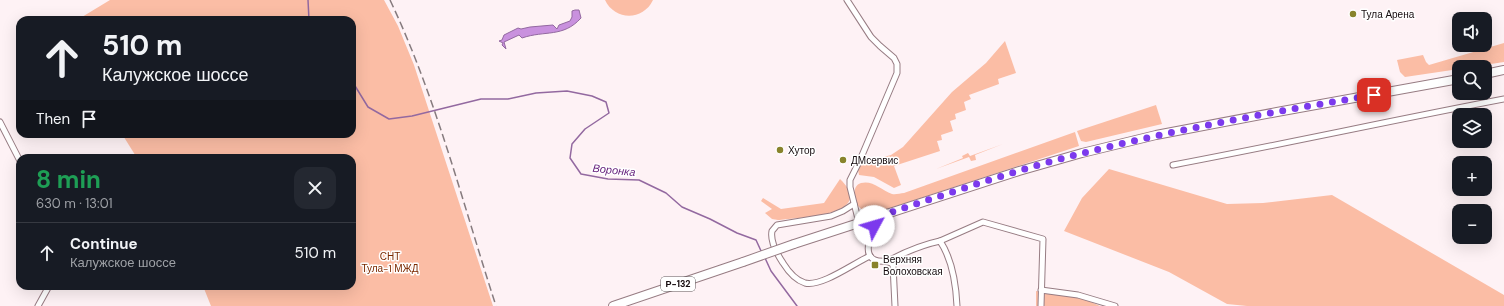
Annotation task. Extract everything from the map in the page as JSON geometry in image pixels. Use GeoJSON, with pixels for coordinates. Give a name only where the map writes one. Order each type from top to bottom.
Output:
{"type":"FeatureCollection","features":[{"type":"Feature","properties":{"kind":"main road"},"geometry":{"type":"LineString","coordinates":[[1492,73],[1504,70]]}},
{"type":"Feature","properties":{"kind":"main road","name":"Р-132"},"geometry":{"type":"LineString","coordinates":[[613,306],[794,244],[1019,171],[1082,153],[1156,135],[1452,80]]}},
{"type":"Feature","properties":{"kind":"street"},"geometry":{"type":"LineString","coordinates":[[847,0],[871,37],[894,58],[897,69],[897,73],[850,182],[859,223],[870,237]]}},
{"type":"Feature","properties":{"kind":"street"},"geometry":{"type":"LineString","coordinates":[[1173,165],[1504,100]]}},
{"type":"Feature","properties":{"kind":"street"},"geometry":{"type":"LineString","coordinates":[[0,122],[16,154]]}},
{"type":"Feature","properties":{"kind":"street"},"geometry":{"type":"LineString","coordinates":[[854,204],[831,216],[778,225],[772,231],[773,242],[780,259],[789,271],[796,279],[808,283],[826,279],[870,256]]}},
{"type":"Feature","properties":{"kind":"street"},"geometry":{"type":"LineString","coordinates":[[870,256],[870,237],[880,216]]}},
{"type":"Feature","properties":{"kind":"street"},"geometry":{"type":"LineString","coordinates":[[870,256],[876,260],[888,261],[919,246],[940,241],[983,222],[1043,239],[1041,306]]}},
{"type":"Feature","properties":{"kind":"street"},"geometry":{"type":"LineString","coordinates":[[940,241],[946,249],[952,268],[957,306]]}},
{"type":"Feature","properties":{"kind":"street"},"geometry":{"type":"LineString","coordinates":[[888,261],[891,262],[893,266],[895,306]]}},
{"type":"Feature","properties":{"kind":"street"},"geometry":{"type":"LineString","coordinates":[[38,306],[47,290]]}},
{"type":"Feature","properties":{"kind":"street"},"geometry":{"type":"LineString","coordinates":[[1041,290],[1078,295],[1115,306]]}},
{"type":"Feature","properties":{"kind":"green space","name":"СНТ Тула-1 МЖД"},"geometry":{"type":"Polygon","coordinates":[[[110,0],[384,0],[398,26],[414,65],[493,306],[211,306],[205,290],[356,290],[356,154],[134,154],[124,138],[356,138],[356,16],[84,16],[110,0]]]}},
{"type":"Feature","properties":{"kind":"green space"},"geometry":{"type":"Polygon","coordinates":[[[605,0],[653,0],[643,12],[629,16],[615,12],[605,0]]]}},
{"type":"Feature","properties":{"kind":"green space"},"geometry":{"type":"Polygon","coordinates":[[[1005,41],[1016,73],[998,79],[999,84],[969,95],[971,99],[964,102],[966,110],[955,114],[956,119],[950,121],[953,131],[941,135],[942,140],[937,141],[940,151],[894,166],[901,185],[894,188],[874,177],[859,175],[858,170],[862,163],[891,155],[903,147],[952,92],[986,63],[1005,41]]]}},
{"type":"Feature","properties":{"kind":"green space"},"geometry":{"type":"Polygon","coordinates":[[[1504,43],[1504,62],[1492,64],[1492,60],[1452,60],[1452,70],[1405,77],[1400,72],[1397,60],[1423,55],[1429,65],[1473,52],[1492,52],[1492,47],[1504,43]]]}},
{"type":"Feature","properties":{"kind":"green space"},"geometry":{"type":"Polygon","coordinates":[[[1156,105],[1162,124],[1086,142],[1081,141],[1077,131],[1156,105]]]}},
{"type":"Feature","properties":{"kind":"green space"},"geometry":{"type":"Polygon","coordinates":[[[1075,132],[1079,146],[884,210],[869,213],[860,208],[856,201],[854,194],[855,190],[861,183],[865,182],[873,184],[892,194],[904,193],[1075,132]]]}},
{"type":"Feature","properties":{"kind":"green space"},"geometry":{"type":"Polygon","coordinates":[[[1003,144],[975,155],[976,160],[971,161],[969,157],[936,169],[963,158],[962,156],[968,153],[970,156],[1003,144]]]}},
{"type":"Feature","properties":{"kind":"green space"},"geometry":{"type":"Polygon","coordinates":[[[1109,169],[1227,204],[1263,203],[1332,195],[1504,295],[1504,306],[1247,306],[1227,304],[1169,272],[1064,231],[1082,198],[1109,169]]]}},
{"type":"Feature","properties":{"kind":"green space"},"geometry":{"type":"Polygon","coordinates":[[[840,179],[849,191],[849,201],[843,207],[831,212],[802,218],[778,220],[772,219],[765,213],[772,209],[761,201],[763,198],[781,209],[824,203],[840,179]]]}},
{"type":"Feature","properties":{"kind":"green space"},"geometry":{"type":"Polygon","coordinates":[[[1036,291],[1084,299],[1100,306],[1036,306],[1036,291]]]}},
{"type":"Feature","properties":{"kind":"shaded area"},"geometry":{"type":"Polygon","coordinates":[[[579,10],[581,18],[574,24],[560,31],[522,38],[519,35],[504,42],[506,49],[502,45],[503,43],[499,41],[502,40],[504,35],[518,28],[521,29],[553,25],[557,29],[559,25],[570,21],[572,11],[579,10]]]}},
{"type":"Feature","properties":{"kind":"waterway","name":"Воронка"},"geometry":{"type":"LineString","coordinates":[[308,0],[309,16]]}},
{"type":"Feature","properties":{"kind":"waterway","name":"Воронка"},"geometry":{"type":"LineString","coordinates":[[356,88],[368,107],[389,119],[412,116],[481,99],[508,99],[536,93],[567,91],[592,96],[606,102],[609,113],[585,129],[572,144],[570,158],[581,174],[608,179],[639,180],[666,193],[682,207],[737,233],[756,240],[762,253]]}},
{"type":"Feature","properties":{"kind":"waterway","name":"Воронка"},"geometry":{"type":"LineString","coordinates":[[765,258],[771,271],[797,306]]}},
{"type":"Feature","properties":{"kind":"railway"},"geometry":{"type":"LineString","coordinates":[[390,0],[421,74],[435,113],[496,306]]}},
{"type":"Feature","properties":{"kind":"place","name":"Тула Арена"},"geometry":{"type":"Point","coordinates":[1353,14]}},
{"type":"Feature","properties":{"kind":"place","name":"Хутор"},"geometry":{"type":"Point","coordinates":[780,150]}},
{"type":"Feature","properties":{"kind":"place","name":"ДМсервис"},"geometry":{"type":"Point","coordinates":[843,160]}},
{"type":"Feature","properties":{"kind":"place","name":"Верхняя Волоховская"},"geometry":{"type":"Point","coordinates":[875,265]}},
{"type":"Feature","properties":{"kind":"route"},"geometry":{"type":"LineString","coordinates":[[874,226],[880,216],[1019,171],[1082,153],[1156,135],[1374,95]]}}]}
